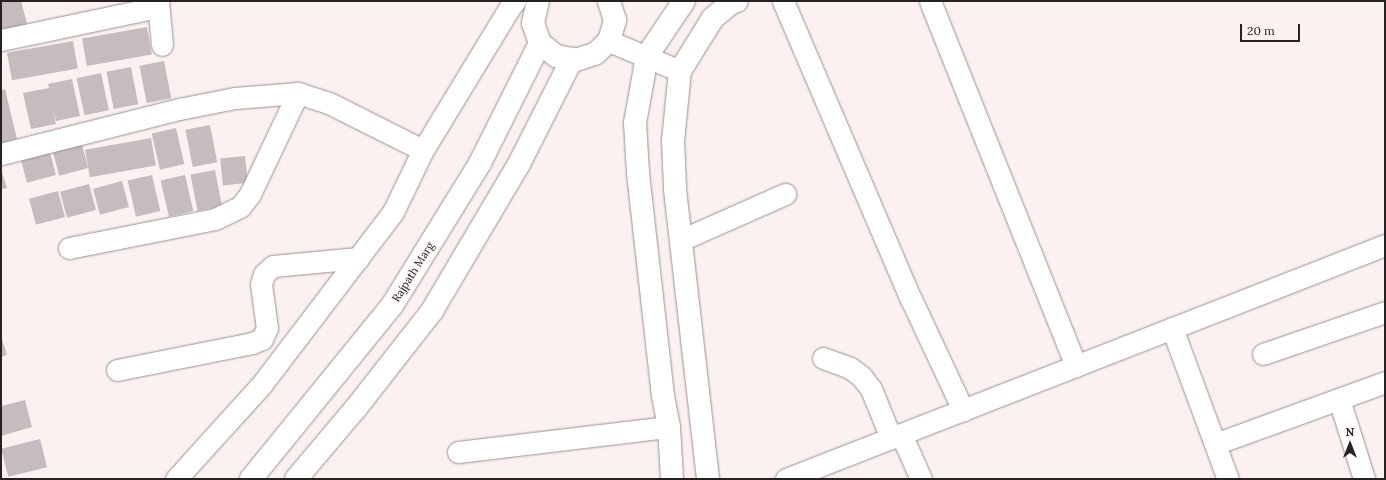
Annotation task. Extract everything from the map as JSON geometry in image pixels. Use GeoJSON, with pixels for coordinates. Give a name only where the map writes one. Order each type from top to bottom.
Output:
{"type":"FeatureCollection","features":[{"type":"Feature","properties":{"kind":"main road"},"geometry":{"type":"LineString","coordinates":[[538,1],[533,23],[540,43],[556,56],[576,60],[595,54],[609,41],[615,20],[610,1]]}},
{"type":"Feature","properties":{"kind":"main road"},"geometry":{"type":"LineString","coordinates":[[672,479],[668,427],[663,396],[638,172],[636,130],[647,56],[684,1]]}},
{"type":"Feature","properties":{"kind":"main road"},"geometry":{"type":"LineString","coordinates":[[708,479],[675,188],[673,141],[680,71],[714,18],[731,3],[737,1]]}},
{"type":"Feature","properties":{"kind":"main road","name":"Rajpath Marg"},"geometry":{"type":"LineString","coordinates":[[251,479],[393,304],[480,163],[540,43]]}},
{"type":"Feature","properties":{"kind":"main road"},"geometry":{"type":"LineString","coordinates":[[296,479],[356,408],[432,311],[520,164],[572,60]]}},
{"type":"Feature","properties":{"kind":"street"},"geometry":{"type":"LineString","coordinates":[[176,479],[262,384],[393,212],[423,150],[511,5],[515,1]]}},
{"type":"Feature","properties":{"kind":"street"},"geometry":{"type":"LineString","coordinates":[[783,1],[911,299],[962,410]]}},
{"type":"Feature","properties":{"kind":"street"},"geometry":{"type":"LineString","coordinates":[[930,1],[1076,366]]}},
{"type":"Feature","properties":{"kind":"street"},"geometry":{"type":"LineString","coordinates":[[1,40],[158,4],[162,45]]}},
{"type":"Feature","properties":{"kind":"street"},"geometry":{"type":"LineString","coordinates":[[609,41],[680,71]]}},
{"type":"Feature","properties":{"kind":"street"},"geometry":{"type":"LineString","coordinates":[[1,154],[179,109],[235,98],[298,93],[329,103],[423,150]]}},
{"type":"Feature","properties":{"kind":"street"},"geometry":{"type":"LineString","coordinates":[[69,248],[215,219],[240,207],[250,194],[298,93]]}},
{"type":"Feature","properties":{"kind":"street"},"geometry":{"type":"LineString","coordinates":[[681,240],[786,194]]}},
{"type":"Feature","properties":{"kind":"street"},"geometry":{"type":"LineString","coordinates":[[786,479],[1385,245]]}},
{"type":"Feature","properties":{"kind":"street"},"geometry":{"type":"LineString","coordinates":[[117,370],[252,343],[262,339],[267,328],[261,284],[264,274],[274,266],[359,258]]}},
{"type":"Feature","properties":{"kind":"street"},"geometry":{"type":"LineString","coordinates":[[1263,354],[1385,312]]}},
{"type":"Feature","properties":{"kind":"street"},"geometry":{"type":"LineString","coordinates":[[1172,328],[1228,479]]}},
{"type":"Feature","properties":{"kind":"street"},"geometry":{"type":"LineString","coordinates":[[823,358],[850,368],[861,376],[871,389],[921,479]]}},
{"type":"Feature","properties":{"kind":"street"},"geometry":{"type":"LineString","coordinates":[[1215,444],[1385,382]]}},
{"type":"Feature","properties":{"kind":"street"},"geometry":{"type":"LineString","coordinates":[[1339,399],[1364,479]]}},
{"type":"Feature","properties":{"kind":"street"},"geometry":{"type":"LineString","coordinates":[[458,452],[668,427]]}},
{"type":"Feature","properties":{"kind":"building"},"geometry":{"type":"Polygon","coordinates":[[[1,1],[21,1],[28,27],[1,33],[1,1]]]}},
{"type":"Feature","properties":{"kind":"building"},"geometry":{"type":"Polygon","coordinates":[[[147,27],[152,55],[87,66],[82,38],[147,27]]]}},
{"type":"Feature","properties":{"kind":"building"},"geometry":{"type":"Polygon","coordinates":[[[73,41],[78,69],[12,80],[7,53],[73,41]]]}},
{"type":"Feature","properties":{"kind":"building"},"geometry":{"type":"Polygon","coordinates":[[[164,61],[171,98],[147,103],[139,66],[164,61]]]}},
{"type":"Feature","properties":{"kind":"building"},"geometry":{"type":"Polygon","coordinates":[[[131,67],[138,104],[114,109],[106,72],[131,67]]]}},
{"type":"Feature","properties":{"kind":"building"},"geometry":{"type":"Polygon","coordinates":[[[101,73],[109,110],[84,115],[77,78],[101,73]]]}},
{"type":"Feature","properties":{"kind":"building"},"geometry":{"type":"Polygon","coordinates":[[[72,79],[80,116],[56,121],[52,108],[56,124],[31,129],[23,93],[49,88],[48,84],[72,79]]]}},
{"type":"Feature","properties":{"kind":"building"},"geometry":{"type":"Polygon","coordinates":[[[5,89],[17,139],[1,143],[1,90],[5,89]]]}},
{"type":"Feature","properties":{"kind":"building"},"geometry":{"type":"Polygon","coordinates":[[[210,125],[217,162],[193,167],[185,130],[210,125]]]}},
{"type":"Feature","properties":{"kind":"building"},"geometry":{"type":"Polygon","coordinates":[[[176,128],[184,164],[160,170],[152,134],[176,128]]]}},
{"type":"Feature","properties":{"kind":"building"},"geometry":{"type":"Polygon","coordinates":[[[151,138],[156,166],[90,177],[85,150],[151,138]]]}},
{"type":"Feature","properties":{"kind":"building"},"geometry":{"type":"Polygon","coordinates":[[[81,141],[88,168],[59,176],[52,149],[81,141]]]}},
{"type":"Feature","properties":{"kind":"building"},"geometry":{"type":"Polygon","coordinates":[[[49,149],[56,175],[27,183],[20,157],[49,149]]]}},
{"type":"Feature","properties":{"kind":"building"},"geometry":{"type":"Polygon","coordinates":[[[245,156],[248,183],[223,185],[220,159],[245,156]]]}},
{"type":"Feature","properties":{"kind":"building"},"geometry":{"type":"Polygon","coordinates":[[[1,169],[7,188],[1,189],[1,169]]]}},
{"type":"Feature","properties":{"kind":"building"},"geometry":{"type":"Polygon","coordinates":[[[215,170],[222,206],[198,211],[190,175],[215,170]]]}},
{"type":"Feature","properties":{"kind":"building"},"geometry":{"type":"Polygon","coordinates":[[[152,175],[160,211],[136,217],[128,181],[152,175]]]}},
{"type":"Feature","properties":{"kind":"building"},"geometry":{"type":"Polygon","coordinates":[[[185,175],[193,211],[169,217],[161,181],[185,175]]]}},
{"type":"Feature","properties":{"kind":"building"},"geometry":{"type":"Polygon","coordinates":[[[122,181],[129,207],[100,215],[93,189],[122,181]]]}},
{"type":"Feature","properties":{"kind":"building"},"geometry":{"type":"Polygon","coordinates":[[[89,184],[96,210],[67,218],[60,192],[89,184]]]}},
{"type":"Feature","properties":{"kind":"building"},"geometry":{"type":"Polygon","coordinates":[[[58,191],[65,217],[36,225],[29,199],[58,191]]]}},
{"type":"Feature","properties":{"kind":"building"},"geometry":{"type":"Polygon","coordinates":[[[1,336],[7,355],[1,357],[1,336]]]}},
{"type":"Feature","properties":{"kind":"building"},"geometry":{"type":"Polygon","coordinates":[[[25,400],[32,427],[1,436],[1,406],[25,400]]]}},
{"type":"Feature","properties":{"kind":"building"},"geometry":{"type":"Polygon","coordinates":[[[40,439],[47,467],[8,477],[1,449],[40,439]]]}}]}
